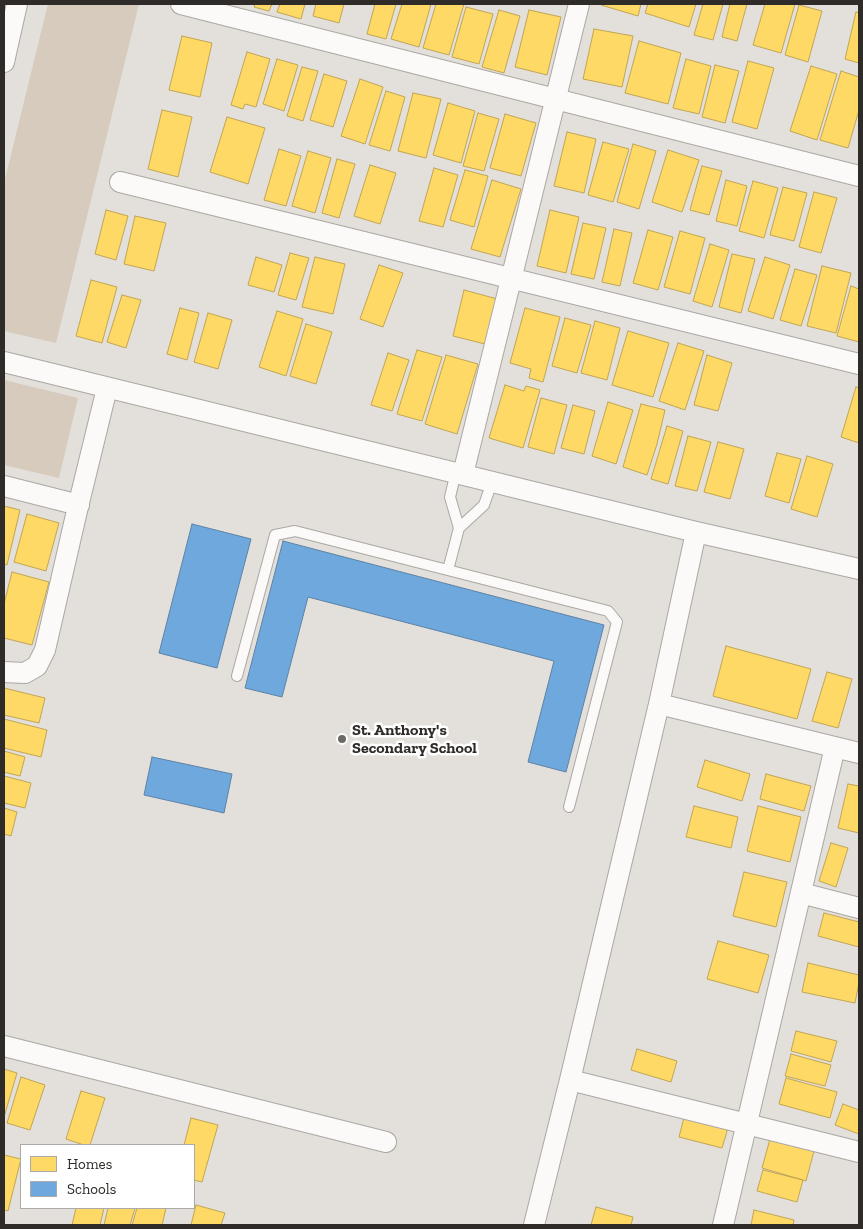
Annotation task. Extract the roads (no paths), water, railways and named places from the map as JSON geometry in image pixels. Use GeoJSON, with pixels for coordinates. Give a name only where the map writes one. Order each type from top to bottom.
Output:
{"type":"FeatureCollection","features":[{"type":"Feature","properties":{"kind":"street"},"geometry":{"type":"LineString","coordinates":[[4,62],[17,4]]}},
{"type":"Feature","properties":{"kind":"street"},"geometry":{"type":"LineString","coordinates":[[181,4],[859,176]]}},
{"type":"Feature","properties":{"kind":"street"},"geometry":{"type":"LineString","coordinates":[[459,473],[512,278],[579,4]]}},
{"type":"Feature","properties":{"kind":"street"},"geometry":{"type":"LineString","coordinates":[[120,182],[859,364]]}},
{"type":"Feature","properties":{"kind":"street"},"geometry":{"type":"LineString","coordinates":[[4,362],[696,532],[859,569]]}},
{"type":"Feature","properties":{"kind":"street"},"geometry":{"type":"LineString","coordinates":[[4,672],[25,674],[37,666],[45,650],[108,388]]}},
{"type":"Feature","properties":{"kind":"street"},"geometry":{"type":"LineString","coordinates":[[4,486],[79,505]]}},
{"type":"Feature","properties":{"kind":"street"},"geometry":{"type":"LineString","coordinates":[[534,1225],[659,704],[696,532]]}},
{"type":"Feature","properties":{"kind":"street"},"geometry":{"type":"LineString","coordinates":[[659,704],[859,753]]}},
{"type":"Feature","properties":{"kind":"street"},"geometry":{"type":"LineString","coordinates":[[723,1225],[835,747]]}},
{"type":"Feature","properties":{"kind":"street"},"geometry":{"type":"LineString","coordinates":[[801,893],[859,908]]}},
{"type":"Feature","properties":{"kind":"street"},"geometry":{"type":"LineString","coordinates":[[4,1046],[386,1142]]}},
{"type":"Feature","properties":{"kind":"street"},"geometry":{"type":"LineString","coordinates":[[570,1080],[859,1152]]}},
{"type":"Feature","properties":{"kind":"lane"},"geometry":{"type":"LineString","coordinates":[[448,570],[459,528],[450,497],[459,473]]}},
{"type":"Feature","properties":{"kind":"lane"},"geometry":{"type":"LineString","coordinates":[[459,528],[484,506],[492,482]]}},
{"type":"Feature","properties":{"kind":"lane"},"geometry":{"type":"LineString","coordinates":[[237,676],[276,535],[295,531],[608,612],[617,622],[568,807]]}},
{"type":"Feature","properties":{"kind":"place","name":"St. Anthony's Secondary School"},"geometry":{"type":"Point","coordinates":[342,739]}}]}
